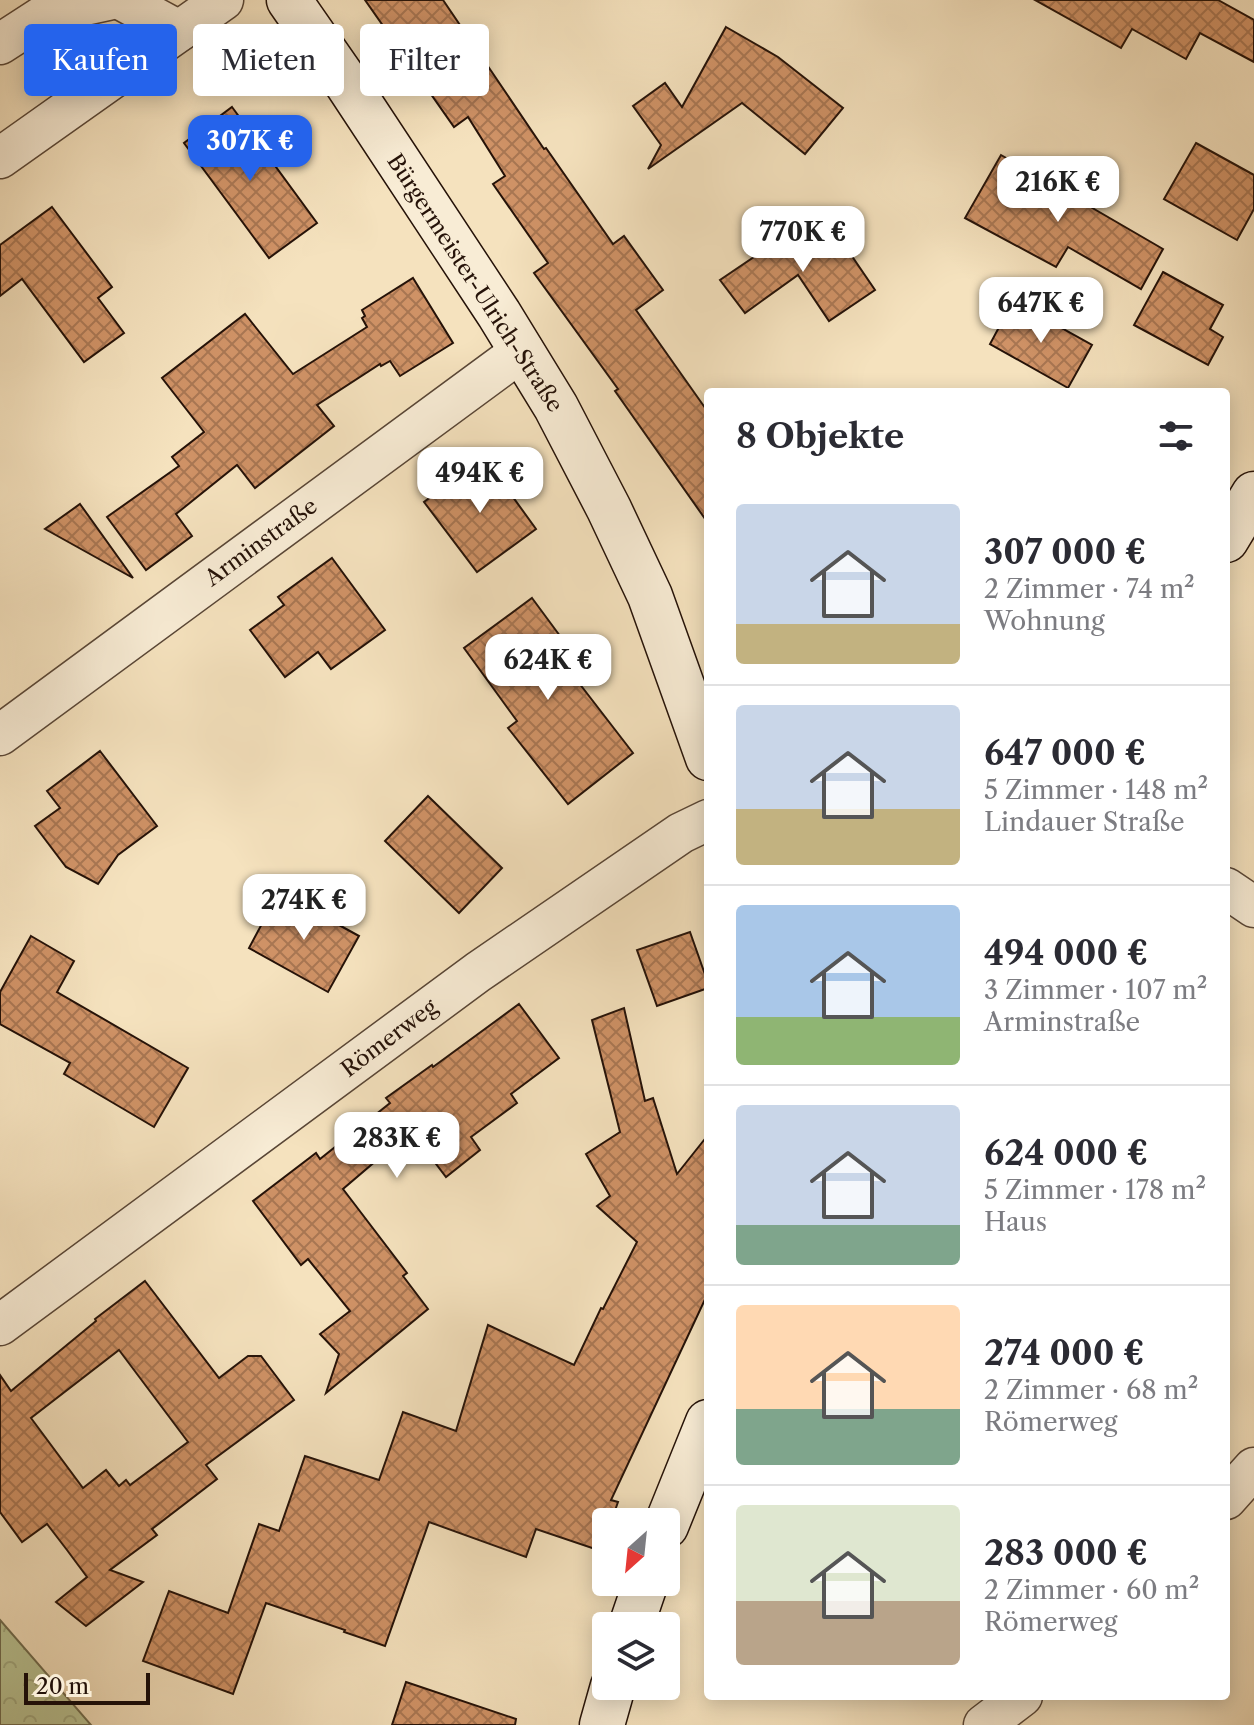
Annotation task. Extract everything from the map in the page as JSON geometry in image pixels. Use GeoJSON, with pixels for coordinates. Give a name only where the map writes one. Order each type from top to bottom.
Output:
{"type":"FeatureCollection","features":[{"type":"Feature","properties":{"kind":"street"},"geometry":{"type":"LineString","coordinates":[[0,44],[48,13],[108,0]]}},
{"type":"Feature","properties":{"kind":"street"},"geometry":{"type":"LineString","coordinates":[[122,0],[179,31]]}},
{"type":"Feature","properties":{"kind":"street"},"geometry":{"type":"LineString","coordinates":[[0,158],[223,0]]}},
{"type":"Feature","properties":{"kind":"street","name":"Bürgermeister-Ulrich-Straße"},"geometry":{"type":"LineString","coordinates":[[289,0],[523,350],[556,407],[650,596],[704,747]]}},
{"type":"Feature","properties":{"kind":"street","name":"Arminstraße"},"geometry":{"type":"LineString","coordinates":[[0,735],[523,350]]}},
{"type":"Feature","properties":{"kind":"street"},"geometry":{"type":"LineString","coordinates":[[1230,533],[1254,494]]}},
{"type":"Feature","properties":{"kind":"street","name":"Römerweg"},"geometry":{"type":"LineString","coordinates":[[0,1325],[478,972],[681,833],[704,822]]}},
{"type":"Feature","properties":{"kind":"street"},"geometry":{"type":"LineString","coordinates":[[1230,891],[1254,907]]}},
{"type":"Feature","properties":{"kind":"street"},"geometry":{"type":"LineString","coordinates":[[673,1508],[704,1432]]}},
{"type":"Feature","properties":{"kind":"street"},"geometry":{"type":"LineString","coordinates":[[1230,1495],[1254,1468]]}},
{"type":"Feature","properties":{"kind":"street"},"geometry":{"type":"LineString","coordinates":[[602,1725],[609,1700]]}},
{"type":"Feature","properties":{"kind":"street"},"geometry":{"type":"LineString","coordinates":[[984,1725],[1017,1700]]}},
{"type":"Feature","properties":{"kind":"green space"},"geometry":{"type":"Polygon","coordinates":[[[0,1620],[91,1725],[0,1725],[0,1620]]]}},
{"type":"Feature","properties":{"kind":"building"},"geometry":{"type":"Polygon","coordinates":[[[365,0],[443,0],[459,24],[382,24],[365,0]]]}},
{"type":"Feature","properties":{"kind":"building"},"geometry":{"type":"Polygon","coordinates":[[[1035,0],[1218,0],[1254,20],[1254,62],[1200,33],[1186,59],[1132,29],[1121,48],[1035,0]]]}},
{"type":"Feature","properties":{"kind":"building"},"geometry":{"type":"Polygon","coordinates":[[[726,27],[778,57],[843,108],[805,154],[742,103],[648,169],[661,145],[633,106],[665,83],[682,107],[726,27]]]}},
{"type":"Feature","properties":{"kind":"building"},"geometry":{"type":"Polygon","coordinates":[[[489,68],[613,244],[624,236],[663,290],[636,310],[704,406],[704,517],[615,391],[618,389],[534,273],[548,263],[493,184],[505,176],[468,117],[454,127],[432,96],[489,96],[489,68]]]}},
{"type":"Feature","properties":{"kind":"building"},"geometry":{"type":"Polygon","coordinates":[[[232,107],[317,223],[269,258],[184,143],[232,107]]]}},
{"type":"Feature","properties":{"kind":"building"},"geometry":{"type":"Polygon","coordinates":[[[1196,143],[1254,175],[1254,209],[1237,240],[1164,199],[1196,143]]]}},
{"type":"Feature","properties":{"kind":"building"},"geometry":{"type":"Polygon","coordinates":[[[1001,155],[1163,249],[1141,289],[1068,247],[1056,267],[965,218],[1001,155]]]}},
{"type":"Feature","properties":{"kind":"building"},"geometry":{"type":"Polygon","coordinates":[[[52,207],[112,287],[98,298],[124,333],[84,362],[22,279],[0,296],[0,245],[52,207]]]}},
{"type":"Feature","properties":{"kind":"building"},"geometry":{"type":"Polygon","coordinates":[[[830,224],[875,290],[829,321],[798,275],[745,313],[720,280],[782,238],[790,251],[830,224]]]}},
{"type":"Feature","properties":{"kind":"building"},"geometry":{"type":"Polygon","coordinates":[[[1163,272],[1223,305],[1210,329],[1223,337],[1208,365],[1134,325],[1163,272]]]}},
{"type":"Feature","properties":{"kind":"building"},"geometry":{"type":"Polygon","coordinates":[[[413,278],[453,343],[400,376],[390,361],[380,364],[317,405],[334,426],[255,488],[237,465],[176,514],[192,536],[146,570],[107,517],[179,466],[172,457],[204,432],[162,378],[245,314],[293,374],[367,327],[362,310],[413,278]]]}},
{"type":"Feature","properties":{"kind":"building"},"geometry":{"type":"Polygon","coordinates":[[[1013,301],[1092,345],[1068,388],[990,344],[1013,301]]]}},
{"type":"Feature","properties":{"kind":"building"},"geometry":{"type":"Polygon","coordinates":[[[484,457],[536,529],[477,572],[424,502],[484,457]]]}},
{"type":"Feature","properties":{"kind":"building"},"geometry":{"type":"Polygon","coordinates":[[[80,504],[133,578],[45,529],[80,504]]]}},
{"type":"Feature","properties":{"kind":"building"},"geometry":{"type":"Polygon","coordinates":[[[332,558],[385,630],[331,669],[318,652],[285,677],[250,630],[284,605],[278,597],[332,558]]]}},
{"type":"Feature","properties":{"kind":"building"},"geometry":{"type":"Polygon","coordinates":[[[532,598],[563,640],[552,648],[633,753],[568,804],[508,728],[517,721],[464,648],[532,598]]]}},
{"type":"Feature","properties":{"kind":"building"},"geometry":{"type":"Polygon","coordinates":[[[100,751],[157,826],[118,855],[98,884],[66,867],[35,826],[60,808],[47,791],[100,751]]]}},
{"type":"Feature","properties":{"kind":"building"},"geometry":{"type":"Polygon","coordinates":[[[428,796],[502,868],[459,913],[385,841],[428,796]]]}},
{"type":"Feature","properties":{"kind":"building"},"geometry":{"type":"Polygon","coordinates":[[[279,892],[359,936],[328,992],[249,948],[279,892]]]}},
{"type":"Feature","properties":{"kind":"building"},"geometry":{"type":"Polygon","coordinates":[[[690,932],[704,972],[704,989],[657,1006],[637,950],[690,932]]]}},
{"type":"Feature","properties":{"kind":"building"},"geometry":{"type":"Polygon","coordinates":[[[31,936],[74,961],[57,992],[188,1068],[154,1127],[64,1074],[70,1063],[0,1024],[0,992],[31,936]]]}},
{"type":"Feature","properties":{"kind":"building"},"geometry":{"type":"Polygon","coordinates":[[[519,1004],[559,1058],[511,1094],[517,1103],[471,1137],[480,1150],[446,1177],[411,1131],[343,1189],[407,1273],[403,1276],[428,1309],[326,1393],[339,1354],[320,1334],[350,1311],[308,1259],[301,1265],[253,1201],[316,1153],[320,1159],[390,1103],[386,1098],[519,1004]]]}},
{"type":"Feature","properties":{"kind":"building"},"geometry":{"type":"Polygon","coordinates":[[[624,1008],[645,1101],[653,1098],[677,1174],[704,1140],[704,1302],[611,1500],[618,1502],[616,1508],[592,1508],[592,1548],[536,1529],[526,1557],[429,1522],[385,1646],[266,1603],[233,1694],[143,1661],[169,1591],[228,1613],[259,1524],[279,1531],[305,1456],[379,1480],[403,1412],[456,1431],[488,1325],[574,1365],[637,1242],[597,1206],[610,1196],[586,1154],[620,1132],[592,1020],[624,1008]]]}},
{"type":"Feature","properties":{"kind":"building"},"geometry":{"type":"Polygon","coordinates":[[[145,1281],[219,1378],[248,1356],[261,1356],[294,1400],[206,1465],[217,1479],[152,1529],[157,1535],[110,1570],[143,1582],[86,1626],[56,1602],[87,1577],[67,1550],[47,1524],[22,1542],[0,1512],[0,1375],[11,1391],[145,1281]],[[119,1350],[31,1418],[83,1488],[106,1470],[119,1486],[126,1480],[130,1485],[188,1442],[119,1350]]]}},
{"type":"Feature","properties":{"kind":"building"},"geometry":{"type":"Polygon","coordinates":[[[406,1682],[516,1719],[515,1725],[392,1725],[406,1682]]]}}]}
